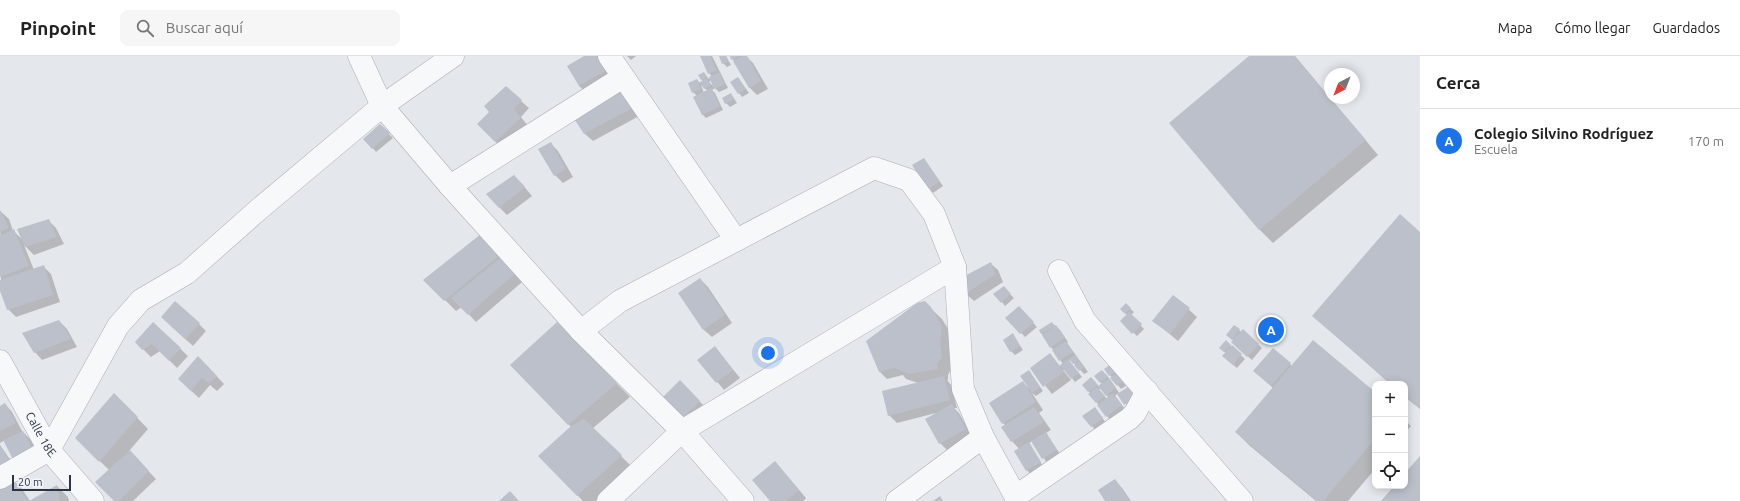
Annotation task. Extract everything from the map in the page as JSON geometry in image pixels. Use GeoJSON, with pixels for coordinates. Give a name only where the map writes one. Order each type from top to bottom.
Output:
{"type":"FeatureCollection","features":[{"type":"Feature","properties":{"kind":"street"},"geometry":{"type":"LineString","coordinates":[[359,56],[382,106],[450,186],[581,331],[682,431],[743,501]]}},
{"type":"Feature","properties":{"kind":"street"},"geometry":{"type":"LineString","coordinates":[[0,478],[49,450],[118,326],[141,300],[187,273],[258,210],[382,106],[453,56]]}},
{"type":"Feature","properties":{"kind":"street"},"geometry":{"type":"LineString","coordinates":[[609,56],[736,240]]}},
{"type":"Feature","properties":{"kind":"street"},"geometry":{"type":"LineString","coordinates":[[450,186],[623,77]]}},
{"type":"Feature","properties":{"kind":"street"},"geometry":{"type":"LineString","coordinates":[[581,331],[620,301],[874,168],[909,180],[934,214],[955,267],[963,389],[983,437],[1017,499],[1129,419],[1135,413],[1147,390]]}},
{"type":"Feature","properties":{"kind":"street"},"geometry":{"type":"LineString","coordinates":[[608,501],[682,431],[955,267]]}},
{"type":"Feature","properties":{"kind":"street"},"geometry":{"type":"LineString","coordinates":[[1059,272],[1085,321],[1147,390],[1242,501]]}},
{"type":"Feature","properties":{"kind":"street","name":"Calle 18E"},"geometry":{"type":"LineString","coordinates":[[0,361],[49,450],[93,501]]}},
{"type":"Feature","properties":{"kind":"street"},"geometry":{"type":"LineString","coordinates":[[898,501],[983,437]]}},
{"type":"Feature","properties":{"kind":"building"},"geometry":{"type":"Polygon","coordinates":[[[584,56],[603,56],[610,68],[579,86],[567,66],[584,56]]]}},
{"type":"Feature","properties":{"kind":"building"},"geometry":{"type":"Polygon","coordinates":[[[700,56],[710,56],[717,70],[708,74],[700,56]]]}},
{"type":"Feature","properties":{"kind":"building"},"geometry":{"type":"Polygon","coordinates":[[[719,56],[726,56],[728,62],[722,64],[719,56]]]}},
{"type":"Feature","properties":{"kind":"building"},"geometry":{"type":"Polygon","coordinates":[[[730,56],[739,56],[731,60],[730,56]]]}},
{"type":"Feature","properties":{"kind":"building"},"geometry":{"type":"Polygon","coordinates":[[[742,56],[747,56],[761,81],[749,88],[733,61],[742,56]]]}},
{"type":"Feature","properties":{"kind":"building"},"geometry":{"type":"Polygon","coordinates":[[[1249,56],[1294,56],[1324,91],[1324,104],[1335,104],[1366,140],[1259,230],[1169,123],[1249,56]]]}},
{"type":"Feature","properties":{"kind":"building"},"geometry":{"type":"Polygon","coordinates":[[[704,72],[707,77],[701,80],[698,75],[704,72]]]}},
{"type":"Feature","properties":{"kind":"building"},"geometry":{"type":"Polygon","coordinates":[[[720,72],[725,84],[714,89],[709,77],[720,72]]]}},
{"type":"Feature","properties":{"kind":"building"},"geometry":{"type":"Polygon","coordinates":[[[738,77],[746,89],[738,94],[730,82],[738,77]]]}},
{"type":"Feature","properties":{"kind":"building"},"geometry":{"type":"Polygon","coordinates":[[[707,78],[711,85],[704,89],[700,82],[707,78]]]}},
{"type":"Feature","properties":{"kind":"building"},"geometry":{"type":"Polygon","coordinates":[[[697,79],[701,89],[692,93],[688,83],[697,79]]]}},
{"type":"Feature","properties":{"kind":"building"},"geometry":{"type":"Polygon","coordinates":[[[506,86],[522,100],[514,109],[521,118],[495,142],[477,124],[489,112],[484,106],[506,86]]]}},
{"type":"Feature","properties":{"kind":"building"},"geometry":{"type":"Polygon","coordinates":[[[711,88],[720,106],[702,115],[693,97],[711,88]]]}},
{"type":"Feature","properties":{"kind":"building"},"geometry":{"type":"Polygon","coordinates":[[[625,89],[636,106],[584,134],[573,117],[625,89]]]}},
{"type":"Feature","properties":{"kind":"building"},"geometry":{"type":"Polygon","coordinates":[[[731,93],[734,99],[725,104],[722,98],[731,93]]]}},
{"type":"Feature","properties":{"kind":"building"},"geometry":{"type":"Polygon","coordinates":[[[380,124],[390,133],[372,149],[363,139],[380,124]]]}},
{"type":"Feature","properties":{"kind":"building"},"geometry":{"type":"Polygon","coordinates":[[[551,142],[566,169],[554,176],[538,149],[551,142]]]}},
{"type":"Feature","properties":{"kind":"building"},"geometry":{"type":"Polygon","coordinates":[[[924,158],[940,182],[928,189],[912,165],[924,158]]]}},
{"type":"Feature","properties":{"kind":"building"},"geometry":{"type":"Polygon","coordinates":[[[514,175],[525,187],[499,208],[486,194],[514,175]]]}},
{"type":"Feature","properties":{"kind":"building"},"geometry":{"type":"Polygon","coordinates":[[[0,210],[9,228],[0,232],[0,210]]]}},
{"type":"Feature","properties":{"kind":"building"},"geometry":{"type":"Polygon","coordinates":[[[1400,214],[1420,232],[1420,404],[1418,407],[1408,399],[1408,381],[1388,381],[1312,316],[1400,214]]]}},
{"type":"Feature","properties":{"kind":"building"},"geometry":{"type":"Polygon","coordinates":[[[49,219],[57,237],[25,247],[17,229],[49,219]]]}},
{"type":"Feature","properties":{"kind":"building"},"geometry":{"type":"Polygon","coordinates":[[[14,229],[29,266],[0,277],[0,236],[14,229]]]}},
{"type":"Feature","properties":{"kind":"building"},"geometry":{"type":"Polygon","coordinates":[[[481,234],[500,255],[444,301],[423,280],[481,234]]]}},
{"type":"Feature","properties":{"kind":"building"},"geometry":{"type":"Polygon","coordinates":[[[500,258],[515,274],[468,315],[451,298],[500,258]]]}},
{"type":"Feature","properties":{"kind":"building"},"geometry":{"type":"Polygon","coordinates":[[[991,262],[996,274],[965,294],[959,279],[991,262]]]}},
{"type":"Feature","properties":{"kind":"building"},"geometry":{"type":"Polygon","coordinates":[[[44,265],[53,295],[7,310],[0,291],[0,280],[44,265]]]}},
{"type":"Feature","properties":{"kind":"building"},"geometry":{"type":"Polygon","coordinates":[[[700,278],[725,315],[703,330],[678,293],[700,278]]]}},
{"type":"Feature","properties":{"kind":"building"},"geometry":{"type":"Polygon","coordinates":[[[1004,286],[1011,294],[1001,303],[993,294],[1004,286]]]}},
{"type":"Feature","properties":{"kind":"building"},"geometry":{"type":"Polygon","coordinates":[[[1173,295],[1190,308],[1170,334],[1152,321],[1173,295]]]}},
{"type":"Feature","properties":{"kind":"building"},"geometry":{"type":"Polygon","coordinates":[[[175,301],[200,323],[185,339],[161,317],[175,301]]]}},
{"type":"Feature","properties":{"kind":"building"},"geometry":{"type":"Polygon","coordinates":[[[925,301],[931,307],[942,326],[940,342],[942,357],[937,364],[938,369],[909,374],[894,368],[879,372],[866,341],[917,303],[925,301]]]}},
{"type":"Feature","properties":{"kind":"building"},"geometry":{"type":"Polygon","coordinates":[[[1126,303],[1131,308],[1125,314],[1120,309],[1126,303]]]}},
{"type":"Feature","properties":{"kind":"building"},"geometry":{"type":"Polygon","coordinates":[[[1019,306],[1034,322],[1020,334],[1005,318],[1019,306]]]}},
{"type":"Feature","properties":{"kind":"building"},"geometry":{"type":"Polygon","coordinates":[[[1129,312],[1142,324],[1132,334],[1120,321],[1129,312]]]}},
{"type":"Feature","properties":{"kind":"building"},"geometry":{"type":"Polygon","coordinates":[[[59,320],[71,339],[34,353],[22,333],[59,320]]]}},
{"type":"Feature","properties":{"kind":"building"},"geometry":{"type":"Polygon","coordinates":[[[153,322],[181,348],[169,361],[152,344],[142,350],[135,342],[153,322]]]}},
{"type":"Feature","properties":{"kind":"building"},"geometry":{"type":"Polygon","coordinates":[[[557,322],[617,383],[568,425],[510,365],[557,322]]]}},
{"type":"Feature","properties":{"kind":"building"},"geometry":{"type":"Polygon","coordinates":[[[1052,322],[1054,326],[1041,334],[1039,330],[1052,322]]]}},
{"type":"Feature","properties":{"kind":"building"},"geometry":{"type":"Polygon","coordinates":[[[1056,325],[1065,338],[1050,348],[1042,335],[1056,325]]]}},
{"type":"Feature","properties":{"kind":"building"},"geometry":{"type":"Polygon","coordinates":[[[1234,325],[1240,329],[1232,340],[1226,335],[1234,325]]]}},
{"type":"Feature","properties":{"kind":"building"},"geometry":{"type":"Polygon","coordinates":[[[1243,329],[1259,344],[1247,357],[1231,342],[1243,329]]]}},
{"type":"Feature","properties":{"kind":"building"},"geometry":{"type":"Polygon","coordinates":[[[1013,333],[1020,346],[1010,352],[1003,340],[1013,333]]]}},
{"type":"Feature","properties":{"kind":"building"},"geometry":{"type":"Polygon","coordinates":[[[1226,340],[1231,345],[1224,352],[1219,348],[1226,340]]]}},
{"type":"Feature","properties":{"kind":"building"},"geometry":{"type":"Polygon","coordinates":[[[1313,340],[1372,389],[1372,443],[1323,501],[1317,501],[1235,432],[1313,340]]]}},
{"type":"Feature","properties":{"kind":"building"},"geometry":{"type":"Polygon","coordinates":[[[1066,341],[1073,352],[1059,361],[1052,350],[1066,341]]]}},
{"type":"Feature","properties":{"kind":"building"},"geometry":{"type":"Polygon","coordinates":[[[1232,345],[1242,354],[1233,365],[1222,356],[1232,345]]]}},
{"type":"Feature","properties":{"kind":"building"},"geometry":{"type":"Polygon","coordinates":[[[715,346],[733,370],[716,383],[697,360],[715,346]]]}},
{"type":"Feature","properties":{"kind":"building"},"geometry":{"type":"Polygon","coordinates":[[[1273,348],[1291,363],[1271,386],[1253,371],[1273,348]]]}},
{"type":"Feature","properties":{"kind":"building"},"geometry":{"type":"Polygon","coordinates":[[[1050,353],[1064,372],[1043,387],[1030,368],[1050,353]]]}},
{"type":"Feature","properties":{"kind":"building"},"geometry":{"type":"Polygon","coordinates":[[[1075,355],[1079,360],[1073,364],[1069,359],[1075,355]]]}},
{"type":"Feature","properties":{"kind":"building"},"geometry":{"type":"Polygon","coordinates":[[[198,356],[217,376],[209,384],[202,378],[191,391],[178,379],[198,356]]]}},
{"type":"Feature","properties":{"kind":"building"},"geometry":{"type":"Polygon","coordinates":[[[1068,359],[1079,373],[1071,379],[1060,365],[1068,359]]]}},
{"type":"Feature","properties":{"kind":"building"},"geometry":{"type":"Polygon","coordinates":[[[1079,361],[1085,367],[1079,371],[1074,365],[1079,361]]]}},
{"type":"Feature","properties":{"kind":"building"},"geometry":{"type":"Polygon","coordinates":[[[1111,364],[1116,372],[1109,376],[1104,369],[1111,364]]]}},
{"type":"Feature","properties":{"kind":"building"},"geometry":{"type":"Polygon","coordinates":[[[1029,370],[1040,387],[1032,393],[1020,376],[1029,370]]]}},
{"type":"Feature","properties":{"kind":"building"},"geometry":{"type":"Polygon","coordinates":[[[1102,370],[1108,377],[1100,383],[1094,376],[1102,370]]]}},
{"type":"Feature","properties":{"kind":"building"},"geometry":{"type":"Polygon","coordinates":[[[1117,373],[1123,381],[1117,386],[1110,378],[1117,373]]]}},
{"type":"Feature","properties":{"kind":"building"},"geometry":{"type":"Polygon","coordinates":[[[944,376],[950,400],[888,416],[882,391],[944,376]]]}},
{"type":"Feature","properties":{"kind":"building"},"geometry":{"type":"Polygon","coordinates":[[[1091,377],[1098,385],[1088,392],[1082,385],[1091,377]]]}},
{"type":"Feature","properties":{"kind":"building"},"geometry":{"type":"Polygon","coordinates":[[[1109,378],[1116,388],[1106,396],[1098,386],[1109,378]]]}},
{"type":"Feature","properties":{"kind":"building"},"geometry":{"type":"Polygon","coordinates":[[[680,380],[700,401],[683,418],[663,397],[680,380]]]}},
{"type":"Feature","properties":{"kind":"building"},"geometry":{"type":"Polygon","coordinates":[[[1023,381],[1036,402],[1002,424],[989,403],[1023,381]]]}},
{"type":"Feature","properties":{"kind":"building"},"geometry":{"type":"Polygon","coordinates":[[[1097,387],[1105,396],[1096,403],[1088,394],[1097,387]]]}},
{"type":"Feature","properties":{"kind":"building"},"geometry":{"type":"Polygon","coordinates":[[[1128,387],[1135,397],[1124,405],[1117,394],[1128,387]]]}},
{"type":"Feature","properties":{"kind":"building"},"geometry":{"type":"Polygon","coordinates":[[[114,393],[138,417],[99,462],[75,438],[114,393]]]}},
{"type":"Feature","properties":{"kind":"building"},"geometry":{"type":"Polygon","coordinates":[[[1113,393],[1122,405],[1106,417],[1097,405],[1113,393]]]}},
{"type":"Feature","properties":{"kind":"building"},"geometry":{"type":"Polygon","coordinates":[[[5,403],[16,423],[0,431],[0,406],[5,403]]]}},
{"type":"Feature","properties":{"kind":"building"},"geometry":{"type":"Polygon","coordinates":[[[952,404],[966,429],[939,444],[925,419],[952,404]]]}},
{"type":"Feature","properties":{"kind":"building"},"geometry":{"type":"Polygon","coordinates":[[[1034,407],[1044,422],[1011,442],[1001,427],[1034,407]]]}},
{"type":"Feature","properties":{"kind":"building"},"geometry":{"type":"Polygon","coordinates":[[[1095,407],[1103,418],[1091,427],[1082,416],[1095,407]]]}},
{"type":"Feature","properties":{"kind":"building"},"geometry":{"type":"Polygon","coordinates":[[[584,419],[622,455],[577,496],[538,456],[570,427],[584,419]]]}},
{"type":"Feature","properties":{"kind":"building"},"geometry":{"type":"Polygon","coordinates":[[[23,431],[34,453],[15,463],[3,440],[23,431]]]}},
{"type":"Feature","properties":{"kind":"building"},"geometry":{"type":"Polygon","coordinates":[[[1046,432],[1057,450],[1042,459],[1031,441],[1046,432]]]}},
{"type":"Feature","properties":{"kind":"building"},"geometry":{"type":"Polygon","coordinates":[[[1029,442],[1041,462],[1026,471],[1014,451],[1029,442]]]}},
{"type":"Feature","properties":{"kind":"building"},"geometry":{"type":"Polygon","coordinates":[[[0,446],[9,460],[0,466],[0,446]]]}},
{"type":"Feature","properties":{"kind":"building"},"geometry":{"type":"Polygon","coordinates":[[[130,450],[149,471],[119,501],[114,501],[95,482],[130,450]]]}},
{"type":"Feature","properties":{"kind":"building"},"geometry":{"type":"Polygon","coordinates":[[[1420,456],[1420,501],[1381,501],[1391,489],[1408,489],[1408,470],[1420,456]]]}},
{"type":"Feature","properties":{"kind":"building"},"geometry":{"type":"Polygon","coordinates":[[[775,461],[799,490],[786,501],[770,501],[752,480],[775,461]]]}},
{"type":"Feature","properties":{"kind":"building"},"geometry":{"type":"Polygon","coordinates":[[[11,477],[28,501],[0,501],[0,487],[11,477]]]}},
{"type":"Feature","properties":{"kind":"building"},"geometry":{"type":"Polygon","coordinates":[[[1115,479],[1130,501],[1105,501],[1098,490],[1115,479]]]}},
{"type":"Feature","properties":{"kind":"building"},"geometry":{"type":"Polygon","coordinates":[[[57,485],[60,501],[29,501],[57,485]]]}},
{"type":"Feature","properties":{"kind":"building"},"geometry":{"type":"Polygon","coordinates":[[[510,491],[519,501],[499,501],[510,491]]]}},
{"type":"Feature","properties":{"kind":"building"},"geometry":{"type":"Polygon","coordinates":[[[940,496],[943,501],[933,501],[940,496]]]}},
{"type":"Feature","properties":{"kind":"place","name":"Colegio Silvino Rodríguez"},"geometry":{"type":"Point","coordinates":[1271,330]}}]}
